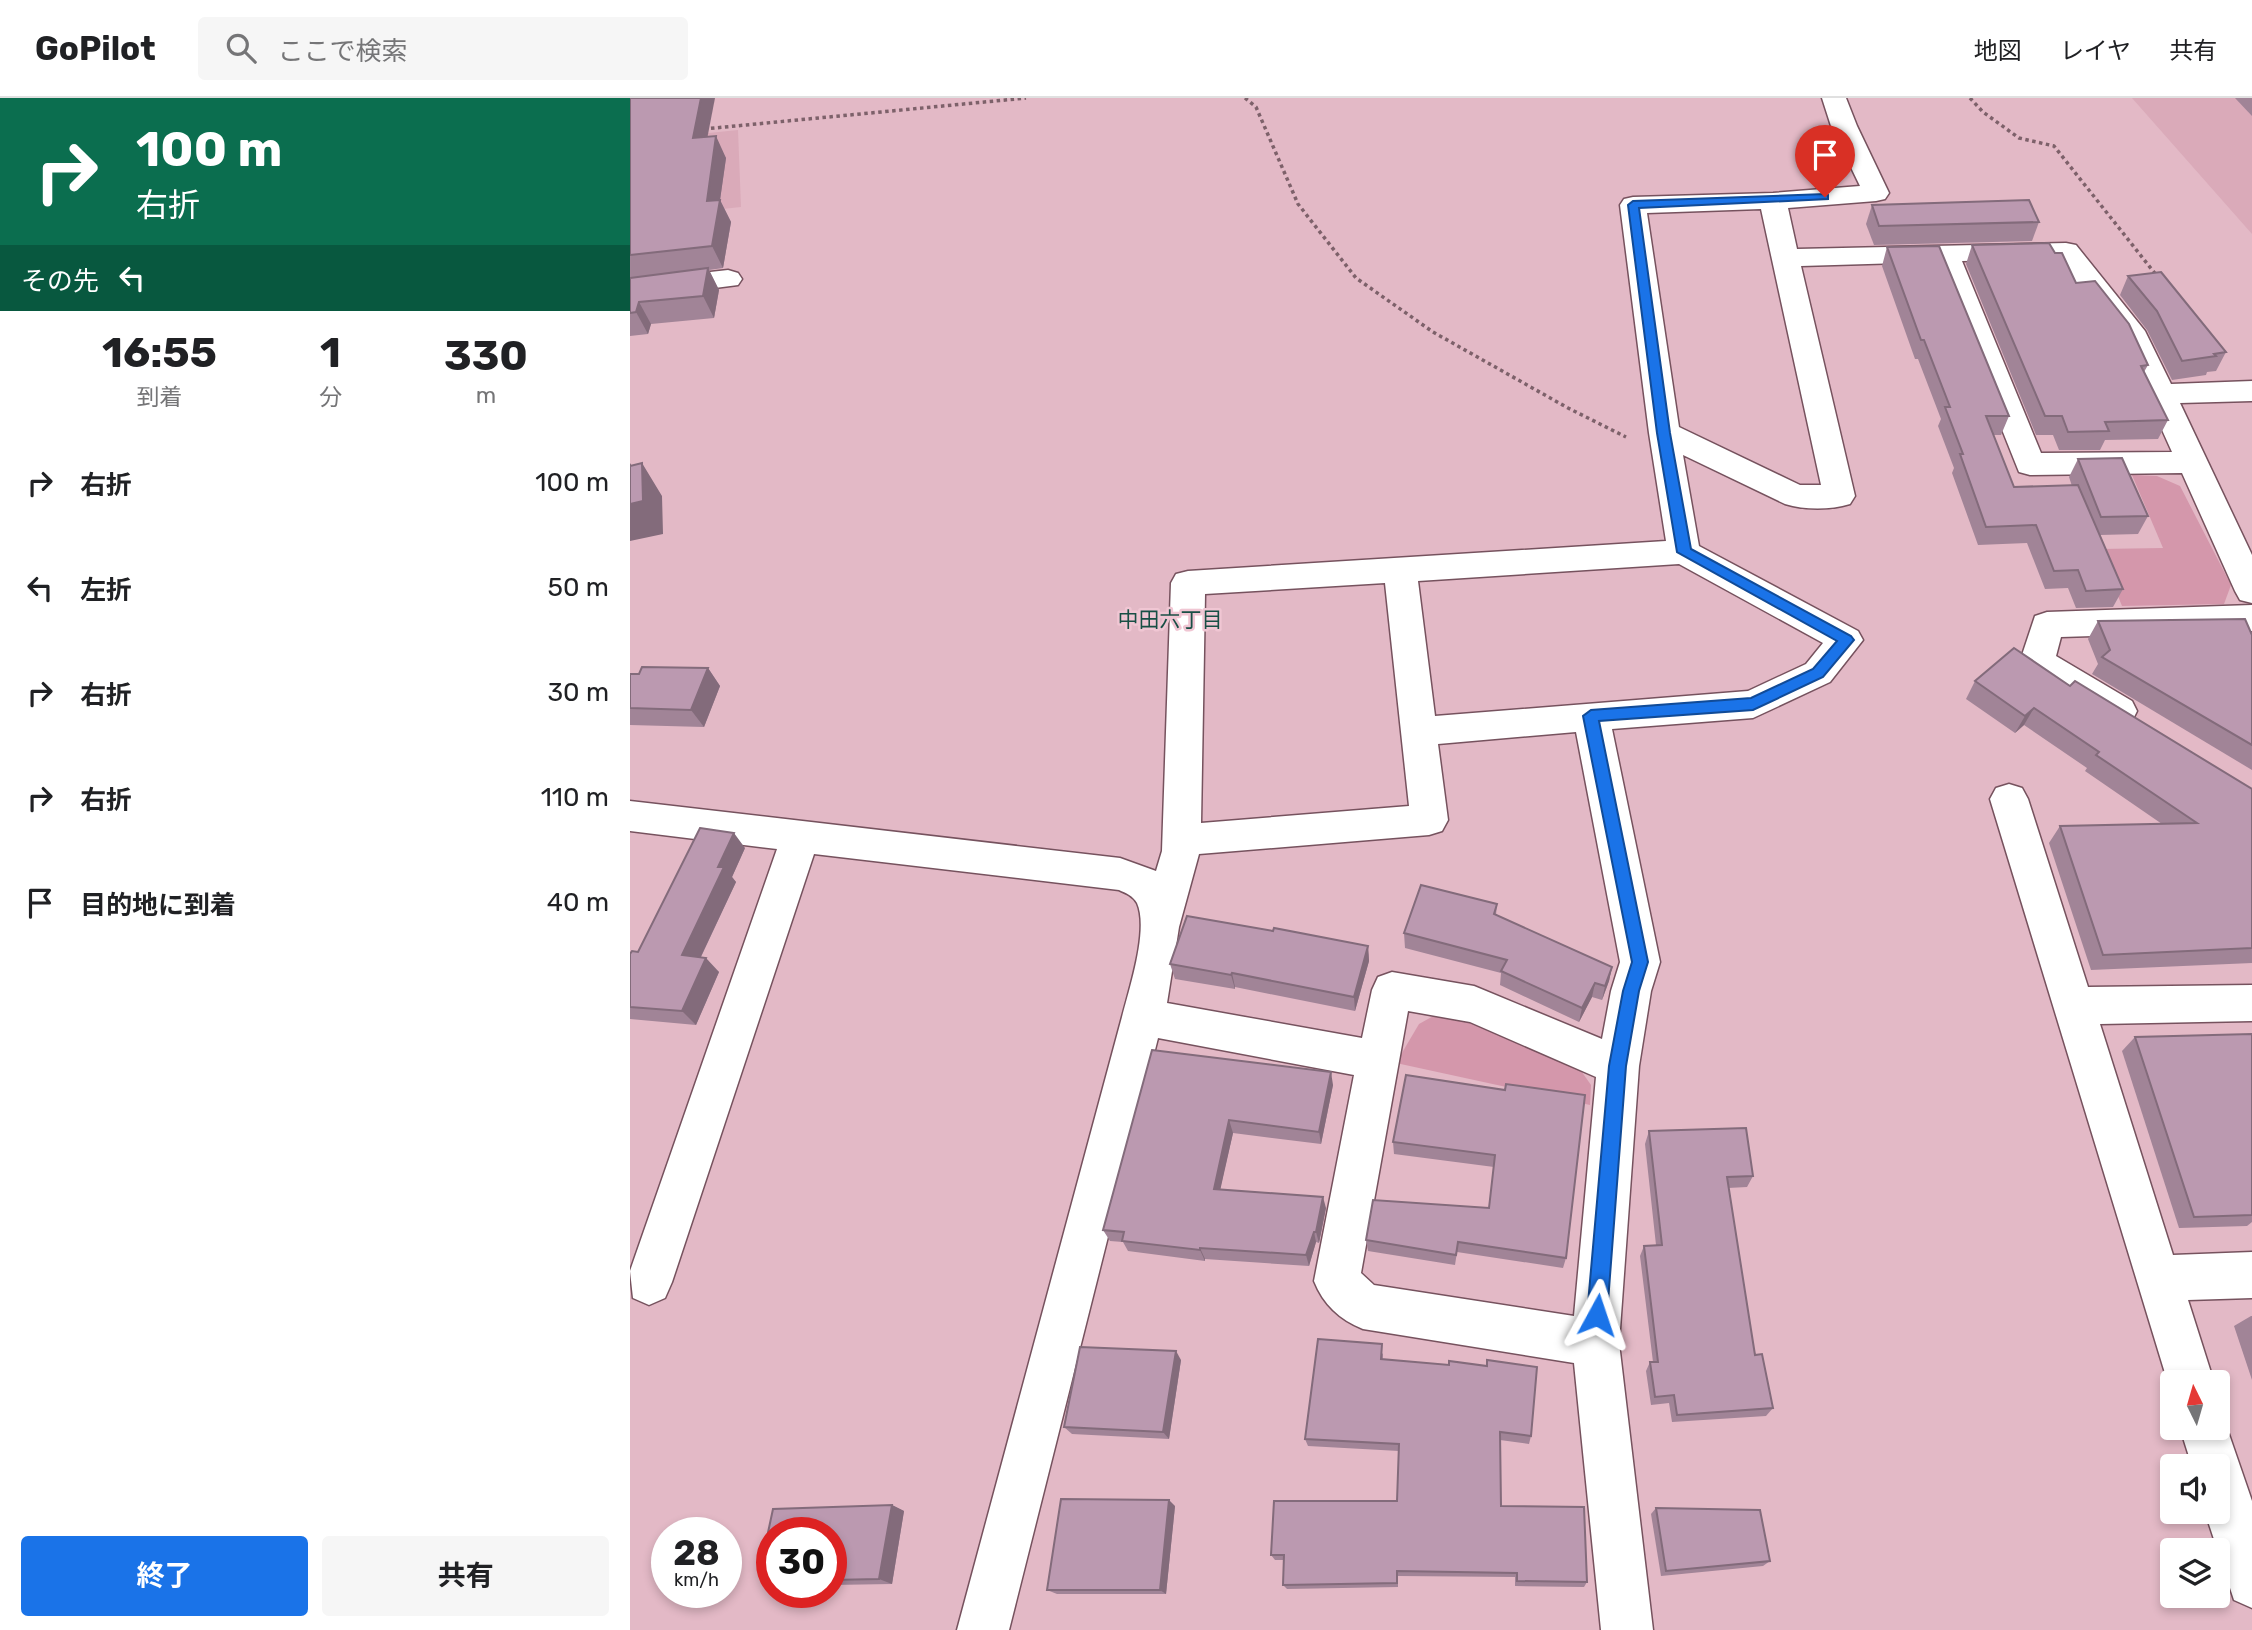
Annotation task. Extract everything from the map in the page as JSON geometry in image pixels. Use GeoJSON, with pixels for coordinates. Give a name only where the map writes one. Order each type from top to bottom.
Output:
{"type":"FeatureCollection","features":[{"type":"Feature","properties":{"kind":"street"},"geometry":{"type":"LineString","coordinates":[[1684,552],[1666,445],[1633,205],[1773,201],[1876,193],[1844,126],[1834,98]]}},
{"type":"Feature","properties":{"kind":"street"},"geometry":{"type":"LineString","coordinates":[[1666,445],[1796,496],[1839,496],[1773,201]]}},
{"type":"Feature","properties":{"kind":"street"},"geometry":{"type":"LineString","coordinates":[[1785,258],[2066,251],[2135,338],[2252,591]]}},
{"type":"Feature","properties":{"kind":"street"},"geometry":{"type":"LineString","coordinates":[[1945,253],[2030,464],[2191,462]]}},
{"type":"Feature","properties":{"kind":"street"},"geometry":{"type":"LineString","coordinates":[[630,290],[728,279]]}},
{"type":"Feature","properties":{"kind":"street"},"geometry":{"type":"LineString","coordinates":[[2160,394],[2252,391]]}},
{"type":"Feature","properties":{"kind":"street"},"geometry":{"type":"LineString","coordinates":[[983,1630],[1143,1017],[1161,924],[1181,851],[1188,583],[1684,552],[1846,640],[1818,673],[1753,704],[1419,731]]}},
{"type":"Feature","properties":{"kind":"street"},"geometry":{"type":"LineString","coordinates":[[1181,840],[1429,820],[1400,569]]}},
{"type":"Feature","properties":{"kind":"street"},"geometry":{"type":"LineString","coordinates":[[2145,727],[2038,661],[2046,625],[2252,618]]}},
{"type":"Feature","properties":{"kind":"street"},"geometry":{"type":"LineString","coordinates":[[1591,716],[1640,962],[1631,991],[1618,1066],[1595,1343],[1627,1630]]}},
{"type":"Feature","properties":{"kind":"street"},"geometry":{"type":"LineString","coordinates":[[2009,799],[2186,1370]]}},
{"type":"Feature","properties":{"kind":"street"},"geometry":{"type":"LineString","coordinates":[[630,816],[1120,874],[1146,885],[1157,902],[1161,924]]}},
{"type":"Feature","properties":{"kind":"street"},"geometry":{"type":"LineString","coordinates":[[649,1282],[801,835]]}},
{"type":"Feature","properties":{"kind":"street"},"geometry":{"type":"LineString","coordinates":[[1595,1343],[1363,1306],[1337,1281],[1392,990],[1474,1004],[1618,1066]]}},
{"type":"Feature","properties":{"kind":"street"},"geometry":{"type":"LineString","coordinates":[[2072,1006],[2252,1003]]}},
{"type":"Feature","properties":{"kind":"street"},"geometry":{"type":"LineString","coordinates":[[1143,1017],[1378,1060]]}},
{"type":"Feature","properties":{"kind":"street"},"geometry":{"type":"LineString","coordinates":[[2158,1278],[2252,1275]]}},
{"type":"Feature","properties":{"kind":"street"},"geometry":{"type":"LineString","coordinates":[[2230,1510],[2252,1582]]}},
{"type":"Feature","properties":{"kind":"path"},"geometry":{"type":"LineString","coordinates":[[695,130],[1026,98]]}},
{"type":"Feature","properties":{"kind":"path"},"geometry":{"type":"LineString","coordinates":[[1245,98],[1256,107],[1298,204],[1356,278],[1444,338],[1568,408],[1666,445]]}},
{"type":"Feature","properties":{"kind":"path"},"geometry":{"type":"LineString","coordinates":[[1970,98],[1983,112],[2019,138],[2054,146],[2163,285]]}},
{"type":"Feature","properties":{"kind":"shaded area"},"geometry":{"type":"Polygon","coordinates":[[[2132,98],[2252,98],[2252,234],[2132,98]]]}},
{"type":"Feature","properties":{"kind":"shaded area"},"geometry":{"type":"Polygon","coordinates":[[[738,130],[741,207],[630,219],[630,141],[738,130]]]}},
{"type":"Feature","properties":{"kind":"shaded area"},"geometry":{"type":"Polygon","coordinates":[[[2132,475],[2157,476],[2180,486],[2231,585],[2224,604],[2122,606],[2099,549],[2163,548],[2132,475]]]}},
{"type":"Feature","properties":{"kind":"shaded area"},"geometry":{"type":"Polygon","coordinates":[[[1446,1009],[1577,1065],[1591,1085],[1590,1105],[1396,1063],[1419,1024],[1446,1009]]]}},
{"type":"Feature","properties":{"kind":"building"},"geometry":{"type":"Polygon","coordinates":[[[630,98],[701,98],[693,138],[716,136],[707,201],[720,200],[712,246],[630,255],[630,98]]]}},
{"type":"Feature","properties":{"kind":"building"},"geometry":{"type":"Polygon","coordinates":[[[2029,200],[2039,222],[1879,226],[1872,205],[2029,200]]]}},
{"type":"Feature","properties":{"kind":"building"},"geometry":{"type":"Polygon","coordinates":[[[2049,243],[2055,253],[2062,253],[2076,283],[2095,281],[2129,324],[2148,365],[2141,366],[2168,420],[2105,422],[2109,431],[2068,432],[2062,416],[2045,416],[1972,245],[2049,243]]]}},
{"type":"Feature","properties":{"kind":"building"},"geometry":{"type":"Polygon","coordinates":[[[1939,246],[2009,416],[1986,416],[2014,487],[2078,485],[2123,589],[2086,591],[2078,570],[2054,571],[2036,525],[1986,527],[1945,407],[1950,407],[1924,340],[1921,340],[1887,247],[1939,246]]]}},
{"type":"Feature","properties":{"kind":"building"},"geometry":{"type":"Polygon","coordinates":[[[708,268],[703,296],[639,302],[636,312],[630,313],[630,278],[708,268]]]}},
{"type":"Feature","properties":{"kind":"building"},"geometry":{"type":"Polygon","coordinates":[[[2161,272],[2226,352],[2182,361],[2157,311],[2128,276],[2161,272]]]}},
{"type":"Feature","properties":{"kind":"building"},"geometry":{"type":"Polygon","coordinates":[[[2122,458],[2148,516],[2101,517],[2078,459],[2122,458]]]}},
{"type":"Feature","properties":{"kind":"building"},"geometry":{"type":"Polygon","coordinates":[[[642,463],[643,501],[630,504],[630,466],[642,463]]]}},
{"type":"Feature","properties":{"kind":"building"},"geometry":{"type":"Polygon","coordinates":[[[2245,619],[2252,635],[2252,745],[2102,657],[2110,650],[2098,621],[2245,619]]]}},
{"type":"Feature","properties":{"kind":"building"},"geometry":{"type":"Polygon","coordinates":[[[2014,648],[2070,686],[2075,681],[2252,789],[2252,948],[2103,955],[2060,826],[2197,823],[2096,755],[2099,752],[2034,708],[2025,716],[1975,681],[2014,648]]]}},
{"type":"Feature","properties":{"kind":"building"},"geometry":{"type":"Polygon","coordinates":[[[642,667],[708,668],[691,710],[630,708],[630,674],[639,674],[642,667]]]}},
{"type":"Feature","properties":{"kind":"building"},"geometry":{"type":"Polygon","coordinates":[[[700,828],[734,833],[718,867],[724,867],[682,955],[706,958],[682,1011],[630,1007],[630,954],[632,951],[638,952],[700,828]]]}},
{"type":"Feature","properties":{"kind":"building"},"geometry":{"type":"Polygon","coordinates":[[[1421,885],[1497,904],[1494,914],[1612,967],[1605,986],[1595,983],[1582,1008],[1501,971],[1507,960],[1404,933],[1421,885]]]}},
{"type":"Feature","properties":{"kind":"building"},"geometry":{"type":"Polygon","coordinates":[[[1187,916],[1273,931],[1274,928],[1368,946],[1354,997],[1170,964],[1187,916]]]}},
{"type":"Feature","properties":{"kind":"building"},"geometry":{"type":"Polygon","coordinates":[[[2252,1034],[2252,1215],[2194,1217],[2135,1037],[2252,1034]]]}},
{"type":"Feature","properties":{"kind":"building"},"geometry":{"type":"Polygon","coordinates":[[[1152,1050],[1331,1072],[1319,1132],[1229,1120],[1214,1189],[1323,1197],[1316,1232],[1306,1255],[1200,1250],[1122,1241],[1124,1232],[1103,1230],[1152,1050]]]}},
{"type":"Feature","properties":{"kind":"building"},"geometry":{"type":"Polygon","coordinates":[[[1406,1075],[1505,1090],[1506,1084],[1585,1095],[1566,1258],[1458,1242],[1456,1255],[1366,1240],[1373,1200],[1489,1208],[1495,1155],[1393,1142],[1406,1075]]]}},
{"type":"Feature","properties":{"kind":"building"},"geometry":{"type":"Polygon","coordinates":[[[1746,1128],[1753,1176],[1727,1177],[1755,1355],[1762,1354],[1773,1408],[1677,1415],[1674,1395],[1655,1397],[1650,1362],[1658,1362],[1644,1246],[1662,1245],[1649,1131],[1746,1128]]]}},
{"type":"Feature","properties":{"kind":"building"},"geometry":{"type":"Polygon","coordinates":[[[1318,1339],[1382,1344],[1381,1359],[1449,1365],[1449,1361],[1487,1366],[1487,1360],[1537,1367],[1531,1436],[1500,1432],[1501,1506],[1584,1507],[1587,1582],[1517,1581],[1517,1573],[1397,1571],[1397,1583],[1283,1585],[1284,1555],[1271,1555],[1274,1501],[1397,1501],[1399,1444],[1305,1439],[1318,1339]]]}},
{"type":"Feature","properties":{"kind":"building"},"geometry":{"type":"Polygon","coordinates":[[[1080,1347],[1176,1351],[1163,1432],[1064,1427],[1080,1347]]]}},
{"type":"Feature","properties":{"kind":"building"},"geometry":{"type":"Polygon","coordinates":[[[1061,1499],[1169,1500],[1160,1590],[1047,1590],[1061,1499]]]}},
{"type":"Feature","properties":{"kind":"building"},"geometry":{"type":"Polygon","coordinates":[[[892,1505],[879,1579],[847,1580],[847,1517],[771,1517],[773,1509],[892,1505]]]}},
{"type":"Feature","properties":{"kind":"building"},"geometry":{"type":"Polygon","coordinates":[[[1656,1508],[1760,1510],[1770,1561],[1666,1571],[1656,1508]]]}},
{"type":"Feature","properties":{"kind":"district","name":"中田六丁目"},"geometry":{"type":"Point","coordinates":[1170,620]}},
{"type":"Feature","properties":{"kind":"route"},"geometry":{"type":"LineString","coordinates":[[1597,1315],[1618,1066],[1631,991],[1640,962],[1591,716],[1753,704],[1818,673],[1846,640],[1684,552],[1664,433],[1633,205],[1825,197]]}}]}
